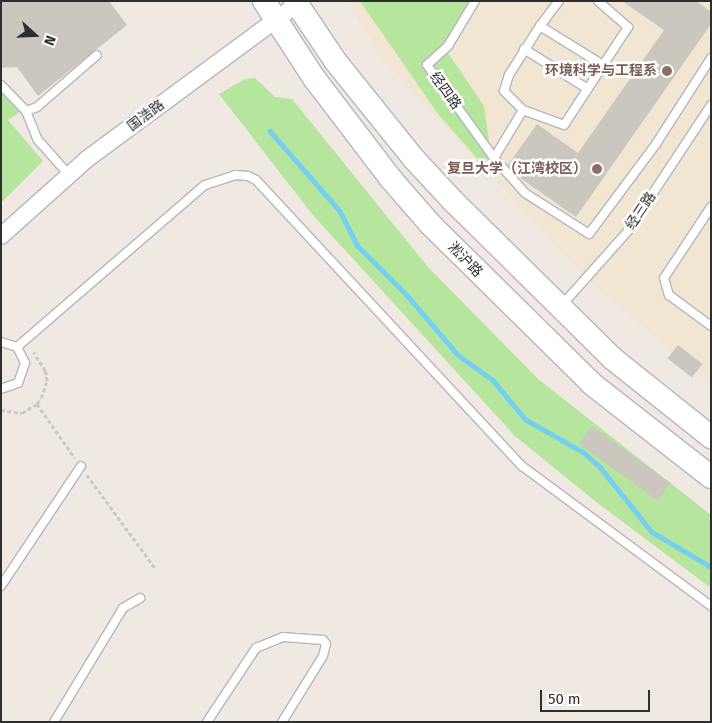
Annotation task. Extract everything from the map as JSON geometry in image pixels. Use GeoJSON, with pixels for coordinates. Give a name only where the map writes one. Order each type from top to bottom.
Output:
{"type":"FeatureCollection","features":[{"type":"Feature","properties":{"kind":"main road"},"geometry":{"type":"LineString","coordinates":[[296,3],[336,62],[414,159],[559,308],[612,358],[711,438]]}},
{"type":"Feature","properties":{"kind":"main road","name":"淞沪路"},"geometry":{"type":"LineString","coordinates":[[269,11],[391,179],[431,225],[592,384],[711,477]]}},
{"type":"Feature","properties":{"kind":"street","name":"国浩路"},"geometry":{"type":"LineString","coordinates":[[1,236],[69,175],[269,11],[296,3]]}},
{"type":"Feature","properties":{"kind":"lane","name":"经四路"},"geometry":{"type":"LineString","coordinates":[[475,1],[448,46],[427,65],[494,158]]}},
{"type":"Feature","properties":{"kind":"lane"},"geometry":{"type":"LineString","coordinates":[[559,1],[524,49],[504,92],[523,110],[564,125],[628,28],[598,1]]}},
{"type":"Feature","properties":{"kind":"lane"},"geometry":{"type":"LineString","coordinates":[[540,26],[603,65]]}},
{"type":"Feature","properties":{"kind":"lane"},"geometry":{"type":"LineString","coordinates":[[524,49],[588,89]]}},
{"type":"Feature","properties":{"kind":"lane"},"geometry":{"type":"LineString","coordinates":[[26,111],[36,106],[97,56]]}},
{"type":"Feature","properties":{"kind":"lane"},"geometry":{"type":"LineString","coordinates":[[523,110],[494,158],[525,194],[589,234],[656,144],[711,58]]}},
{"type":"Feature","properties":{"kind":"lane"},"geometry":{"type":"LineString","coordinates":[[1,85],[26,111],[38,140],[69,175]]}},
{"type":"Feature","properties":{"kind":"lane","name":"经三路"},"geometry":{"type":"LineString","coordinates":[[559,308],[628,232],[711,105]]}},
{"type":"Feature","properties":{"kind":"lane"},"geometry":{"type":"LineString","coordinates":[[1,342],[21,344],[205,186],[236,175],[248,176],[256,180],[522,466],[711,606]]}},
{"type":"Feature","properties":{"kind":"lane"},"geometry":{"type":"LineString","coordinates":[[711,207],[664,278],[669,295],[711,326]]}},
{"type":"Feature","properties":{"kind":"lane"},"geometry":{"type":"LineString","coordinates":[[1,389],[13,388],[23,374],[24,363],[21,344]]}},
{"type":"Feature","properties":{"kind":"lane"},"geometry":{"type":"LineString","coordinates":[[1,586],[81,466]]}},
{"type":"Feature","properties":{"kind":"lane"},"geometry":{"type":"LineString","coordinates":[[54,722],[123,608],[140,598]]}},
{"type":"Feature","properties":{"kind":"lane"},"geometry":{"type":"LineString","coordinates":[[207,722],[250,653],[261,645],[292,636],[324,640],[326,644],[323,656],[282,722]]}},
{"type":"Feature","properties":{"kind":"path"},"geometry":{"type":"LineString","coordinates":[[1,410],[22,413],[37,404],[46,388],[46,371],[21,344]]}},
{"type":"Feature","properties":{"kind":"path"},"geometry":{"type":"LineString","coordinates":[[37,404],[155,568]]}},
{"type":"Feature","properties":{"kind":"shaded area","name":"复旦大学（江湾校区）"},"geometry":{"type":"Polygon","coordinates":[[[348,1],[711,1],[711,384],[586,278],[382,59],[348,1]]]}},
{"type":"Feature","properties":{"kind":"green space"},"geometry":{"type":"Polygon","coordinates":[[[360,1],[470,1],[444,47],[484,106],[491,155],[483,165],[438,114],[360,1]]]}},
{"type":"Feature","properties":{"kind":"green space"},"geometry":{"type":"Polygon","coordinates":[[[255,78],[275,97],[292,99],[428,267],[538,379],[711,515],[711,588],[595,501],[515,436],[312,214],[219,94],[245,79],[255,78]]]}},
{"type":"Feature","properties":{"kind":"green space"},"geometry":{"type":"Polygon","coordinates":[[[1,91],[20,112],[8,120],[43,161],[1,203],[1,91]]]}},
{"type":"Feature","properties":{"kind":"building"},"geometry":{"type":"Polygon","coordinates":[[[1,1],[109,1],[127,25],[38,96],[17,67],[1,68],[1,1]]]}},
{"type":"Feature","properties":{"kind":"building"},"geometry":{"type":"Polygon","coordinates":[[[622,1],[696,1],[711,12],[711,24],[576,217],[519,177],[508,165],[537,124],[578,153],[664,30],[622,1]]]}},
{"type":"Feature","properties":{"kind":"building"},"geometry":{"type":"Polygon","coordinates":[[[678,345],[702,364],[692,377],[668,358],[678,345]]]}},
{"type":"Feature","properties":{"kind":"building"},"geometry":{"type":"Polygon","coordinates":[[[592,426],[670,483],[658,501],[579,444],[592,426]]]}},
{"type":"Feature","properties":{"kind":"waterway"},"geometry":{"type":"LineString","coordinates":[[270,131],[340,211],[358,246],[407,295],[458,355],[493,380],[525,419],[583,452],[600,467],[652,532],[711,567]]}},
{"type":"Feature","properties":{"kind":"place","name":"环境科学与工程系"},"geometry":{"type":"Point","coordinates":[667,71]}},
{"type":"Feature","properties":{"kind":"place","name":"复旦大学（江湾校区）"},"geometry":{"type":"Point","coordinates":[597,169]}}]}
